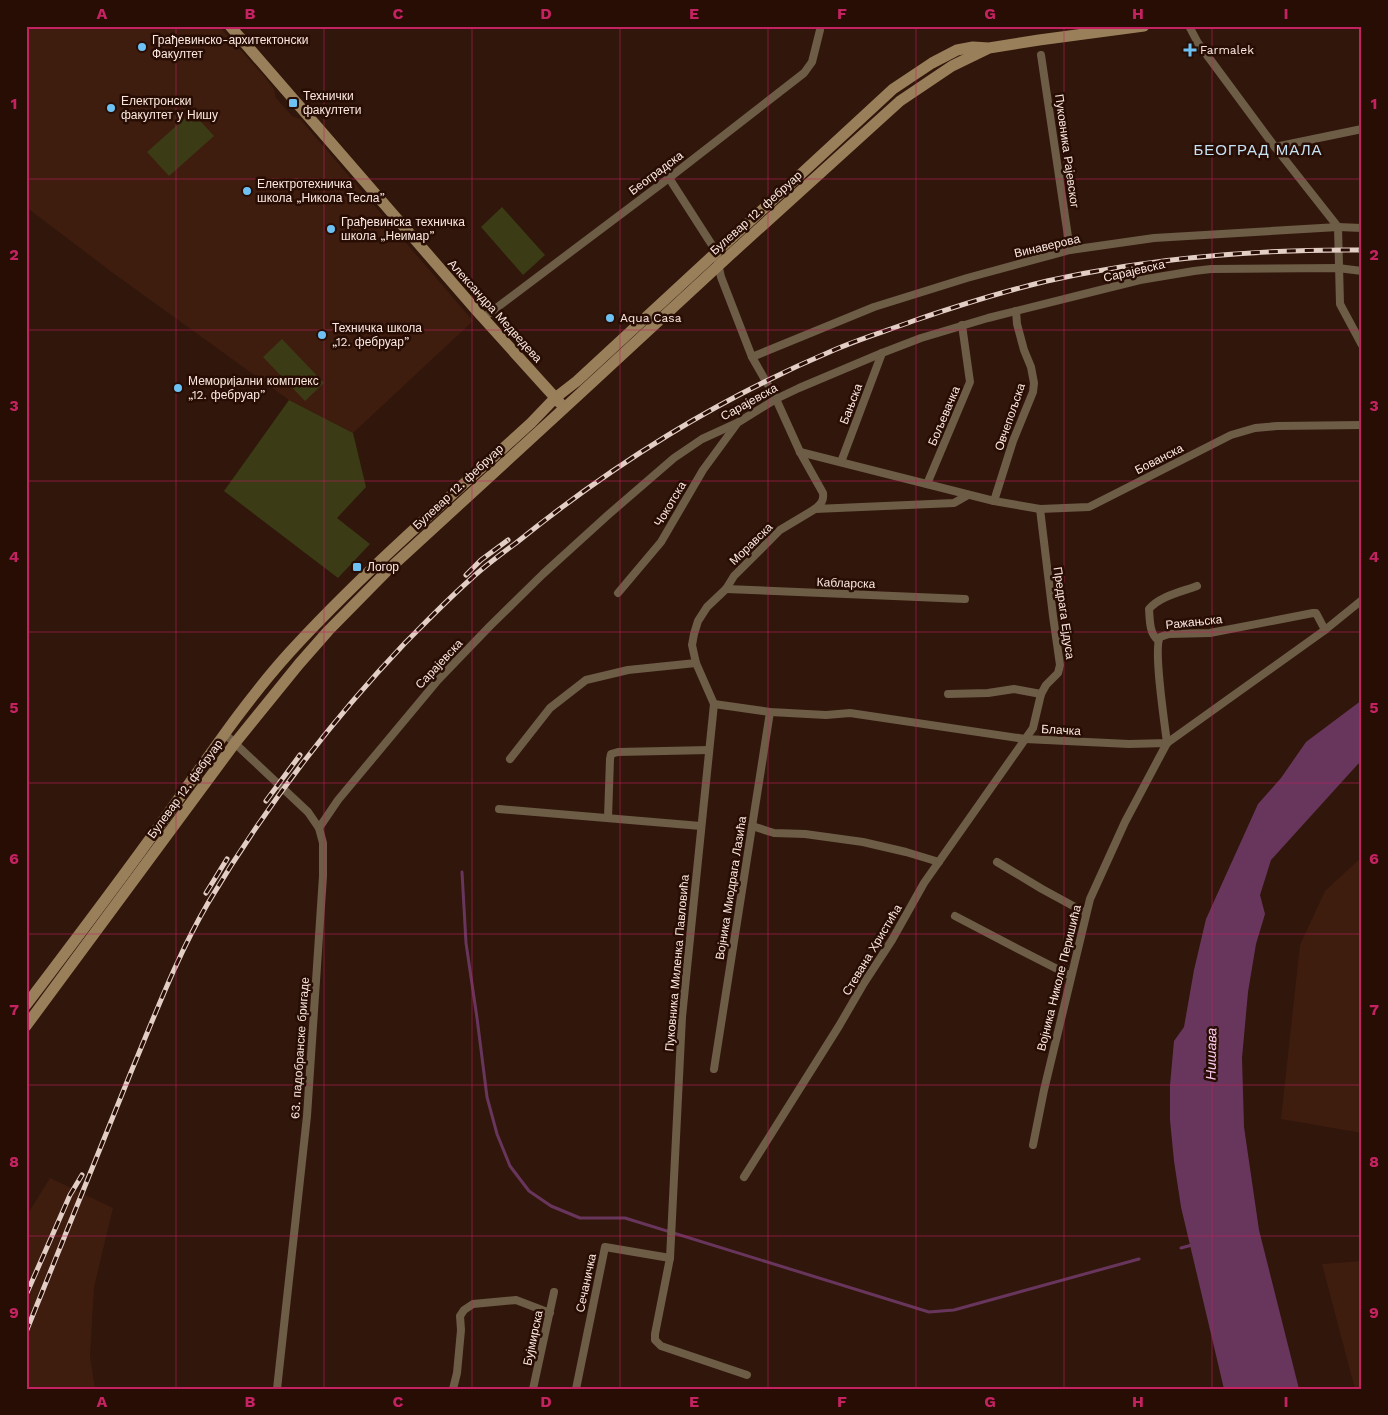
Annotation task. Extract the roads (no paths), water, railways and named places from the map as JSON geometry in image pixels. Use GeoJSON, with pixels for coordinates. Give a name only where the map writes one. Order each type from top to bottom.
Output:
{"type":"FeatureCollection","features":[{"type":"Feature","properties":{"kind":"main road","name":"Александра Медведева"},"geometry":{"type":"LineString","coordinates":[[230,26],[483,318],[565,408]]}},
{"type":"Feature","properties":{"kind":"main road","name":"Булевар 12. фебруар"},"geometry":{"type":"LineString","coordinates":[[26,1005],[133,862],[225,734],[288,654],[359,580],[531,423],[555,398],[577,381],[716,254],[722,246],[893,89],[932,63],[957,50],[973,46],[989,48],[1144,26]]}},
{"type":"Feature","properties":{"kind":"main road","name":"Булевар 12. фебруар"},"geometry":{"type":"LineString","coordinates":[[26,1026],[235,743],[328,631],[389,570],[730,255],[900,102],[952,66],[989,48]]}},
{"type":"Feature","properties":{"kind":"street"},"geometry":{"type":"LineString","coordinates":[[1189,26],[1198,43],[1275,147],[1338,227],[1340,304],[1362,345]]}},
{"type":"Feature","properties":{"kind":"street","name":"Београдска"},"geometry":{"type":"LineString","coordinates":[[483,318],[669,178],[804,73],[812,62],[820,30]]}},
{"type":"Feature","properties":{"kind":"street","name":"Пуковника Рајевског"},"geometry":{"type":"LineString","coordinates":[[1041,55],[1070,250]]}},
{"type":"Feature","properties":{"kind":"street"},"geometry":{"type":"LineString","coordinates":[[1275,147],[1362,129]]}},
{"type":"Feature","properties":{"kind":"street"},"geometry":{"type":"LineString","coordinates":[[669,178],[712,245],[721,277],[752,357],[776,399],[800,452],[823,493],[822,501],[815,509]]}},
{"type":"Feature","properties":{"kind":"street","name":"Винаверова"},"geometry":{"type":"LineString","coordinates":[[752,357],[874,307],[967,278],[1070,250],[1154,238],[1338,227],[1362,228]]}},
{"type":"Feature","properties":{"kind":"street","name":"Сарајевска"},"geometry":{"type":"LineString","coordinates":[[319,828],[338,800],[438,680],[543,574],[608,514],[674,458],[702,439],[737,423],[776,399],[825,376],[882,353],[962,325],[1140,280],[1194,270],[1211,269],[1338,268],[1362,271]]}},
{"type":"Feature","properties":{"kind":"street","name":"Овчепољска"},"geometry":{"type":"LineString","coordinates":[[994,501],[1012,441],[1033,392],[1034,383],[1031,367],[1024,350],[1016,311]]}},
{"type":"Feature","properties":{"kind":"street","name":"Бољевачка"},"geometry":{"type":"LineString","coordinates":[[928,484],[970,382],[962,325]]}},
{"type":"Feature","properties":{"kind":"street","name":"Бањска"},"geometry":{"type":"LineString","coordinates":[[841,462],[882,353]]}},
{"type":"Feature","properties":{"kind":"street","name":"Чокотска"},"geometry":{"type":"LineString","coordinates":[[618,594],[661,542],[703,470],[737,423]]}},
{"type":"Feature","properties":{"kind":"street","name":"Бованска"},"geometry":{"type":"LineString","coordinates":[[800,452],[994,501],[1040,509],[1089,507],[1231,435],[1255,428],[1277,426],[1362,425]]}},
{"type":"Feature","properties":{"kind":"street"},"geometry":{"type":"LineString","coordinates":[[815,509],[954,504],[968,495]]}},
{"type":"Feature","properties":{"kind":"street","name":"Моравска"},"geometry":{"type":"LineString","coordinates":[[714,704],[696,663],[692,645],[698,622],[707,607],[726,589],[734,576],[780,530],[815,509]]}},
{"type":"Feature","properties":{"kind":"street","name":"Предрага Ејдуса"},"geometry":{"type":"LineString","coordinates":[[1025,739],[1033,728],[1041,694],[1046,685],[1058,673],[1060,665],[1040,509]]}},
{"type":"Feature","properties":{"kind":"street"},"geometry":{"type":"LineString","coordinates":[[1158,640],[1154,637],[1151,629],[1149,610],[1153,604],[1197,586]]}},
{"type":"Feature","properties":{"kind":"street","name":"Кабларска"},"geometry":{"type":"LineString","coordinates":[[726,589],[965,599]]}},
{"type":"Feature","properties":{"kind":"street"},"geometry":{"type":"LineString","coordinates":[[1167,743],[1325,630],[1362,600]]}},
{"type":"Feature","properties":{"kind":"street","name":"Ражањска"},"geometry":{"type":"LineString","coordinates":[[1167,743],[1159,675],[1158,640],[1160,638],[1169,634],[1210,634],[1313,613],[1319,616],[1325,630]]}},
{"type":"Feature","properties":{"kind":"street"},"geometry":{"type":"LineString","coordinates":[[510,759],[550,708],[586,680],[628,670],[696,663]]}},
{"type":"Feature","properties":{"kind":"street"},"geometry":{"type":"LineString","coordinates":[[948,694],[988,693],[1014,689],[1041,694]]}},
{"type":"Feature","properties":{"kind":"street","name":"Блачка"},"geometry":{"type":"LineString","coordinates":[[714,704],[770,712],[826,715],[850,713],[1025,739],[1130,744],[1167,743]]}},
{"type":"Feature","properties":{"kind":"street","name":"Пуковника Миленка Павловића"},"geometry":{"type":"LineString","coordinates":[[714,704],[682,1017],[670,1258],[655,1334],[656,1340],[661,1346],[747,1375]]}},
{"type":"Feature","properties":{"kind":"street","name":"Војника Миодрага Лазића"},"geometry":{"type":"LineString","coordinates":[[714,1069],[770,712]]}},
{"type":"Feature","properties":{"kind":"street","name":"63. падобранске бригаде"},"geometry":{"type":"LineString","coordinates":[[225,734],[308,812],[319,828],[323,843],[323,876],[307,1116],[278,1389]]}},
{"type":"Feature","properties":{"kind":"street","name":"Стевана Христића"},"geometry":{"type":"LineString","coordinates":[[744,1177],[892,940],[924,883],[1025,739]]}},
{"type":"Feature","properties":{"kind":"street","name":"Војника Николе Перишића"},"geometry":{"type":"LineString","coordinates":[[1034,1146],[1044,1090],[1090,899],[1125,822],[1167,743]]}},
{"type":"Feature","properties":{"kind":"street"},"geometry":{"type":"LineString","coordinates":[[608,818],[611,754],[618,752],[709,750]]}},
{"type":"Feature","properties":{"kind":"street"},"geometry":{"type":"LineString","coordinates":[[499,809],[701,826]]}},
{"type":"Feature","properties":{"kind":"street"},"geometry":{"type":"LineString","coordinates":[[752,826],[774,833],[805,834],[863,842],[939,862]]}},
{"type":"Feature","properties":{"kind":"street"},"geometry":{"type":"LineString","coordinates":[[997,862],[1086,913]]}},
{"type":"Feature","properties":{"kind":"street"},"geometry":{"type":"LineString","coordinates":[[955,916],[1071,976]]}},
{"type":"Feature","properties":{"kind":"street","name":"Сечаничка"},"geometry":{"type":"LineString","coordinates":[[576,1389],[605,1247],[670,1258]]}},
{"type":"Feature","properties":{"kind":"street","name":"Бујмирска"},"geometry":{"type":"LineString","coordinates":[[533,1389],[554,1292]]}},
{"type":"Feature","properties":{"kind":"street"},"geometry":{"type":"LineString","coordinates":[[453,1389],[457,1373],[461,1330],[460,1316],[464,1310],[473,1304],[516,1300],[550,1313]]}},
{"type":"Feature","properties":{"kind":"water","name":"Нишава"},"geometry":{"type":"Polygon","coordinates":[[[1362,700],[1362,762],[1358,764],[1271,860],[1260,895],[1265,914],[1256,944],[1248,992],[1242,1058],[1244,1127],[1259,1230],[1299,1389],[1224,1389],[1181,1207],[1174,1161],[1170,1120],[1170,1085],[1174,1041],[1184,1027],[1194,970],[1206,919],[1258,804],[1281,778],[1306,742],[1362,700]]]}},
{"type":"Feature","properties":{"kind":"waterway"},"geometry":{"type":"LineString","coordinates":[[462,872],[466,943],[487,1097],[497,1134],[510,1166],[529,1191],[551,1206],[580,1218],[625,1218],[929,1312],[954,1310],[1139,1259]]}},
{"type":"Feature","properties":{"kind":"waterway"},"geometry":{"type":"LineString","coordinates":[[1181,1248],[1192,1245]]}},
{"type":"Feature","properties":{"kind":"railway"},"geometry":{"type":"LineString","coordinates":[[26,1332],[176,965],[197,923],[229,868],[299,767],[350,704],[405,643],[488,564],[591,486],[668,435],[748,390],[791,369],[863,339],[930,315],[996,295],[1047,281],[1125,266],[1243,253],[1362,250]]}},
{"type":"Feature","properties":{"kind":"railway"},"geometry":{"type":"LineString","coordinates":[[466,575],[481,560],[508,540]]}},
{"type":"Feature","properties":{"kind":"railway"},"geometry":{"type":"LineString","coordinates":[[266,801],[300,755]]}},
{"type":"Feature","properties":{"kind":"railway"},"geometry":{"type":"LineString","coordinates":[[206,893],[227,859]]}},
{"type":"Feature","properties":{"kind":"railway"},"geometry":{"type":"LineString","coordinates":[[26,1295],[70,1195],[82,1175]]}},
{"type":"Feature","properties":{"kind":"place","name":"Грађевинско-архитектонски Факултет"},"geometry":{"type":"Point","coordinates":[142,47]}},
{"type":"Feature","properties":{"kind":"place","name":"Farmalek"},"geometry":{"type":"Point","coordinates":[1190,50]}},
{"type":"Feature","properties":{"kind":"place","name":"Технички факултети"},"geometry":{"type":"Point","coordinates":[293,103]}},
{"type":"Feature","properties":{"kind":"place","name":"Електронски факултет у Нишу"},"geometry":{"type":"Point","coordinates":[111,108]}},
{"type":"Feature","properties":{"kind":"place","name":"Електротехничка школа „Никола Тесла”"},"geometry":{"type":"Point","coordinates":[247,191]}},
{"type":"Feature","properties":{"kind":"place","name":"Грађевинска техничка школа „Неимар”"},"geometry":{"type":"Point","coordinates":[331,229]}},
{"type":"Feature","properties":{"kind":"place","name":"Aqua Casa"},"geometry":{"type":"Point","coordinates":[610,318]}},
{"type":"Feature","properties":{"kind":"place","name":"Техничка школа „12. фебруар”"},"geometry":{"type":"Point","coordinates":[322,335]}},
{"type":"Feature","properties":{"kind":"place","name":"Меморијални комплекс „12. фебруар”"},"geometry":{"type":"Point","coordinates":[178,388]}},
{"type":"Feature","properties":{"kind":"place","name":"Логор"},"geometry":{"type":"Point","coordinates":[357,567]}},
{"type":"Feature","properties":{"kind":"district","name":"БЕОГРАД МАЛА"},"geometry":{"type":"Point","coordinates":[1258,150]}}]}
